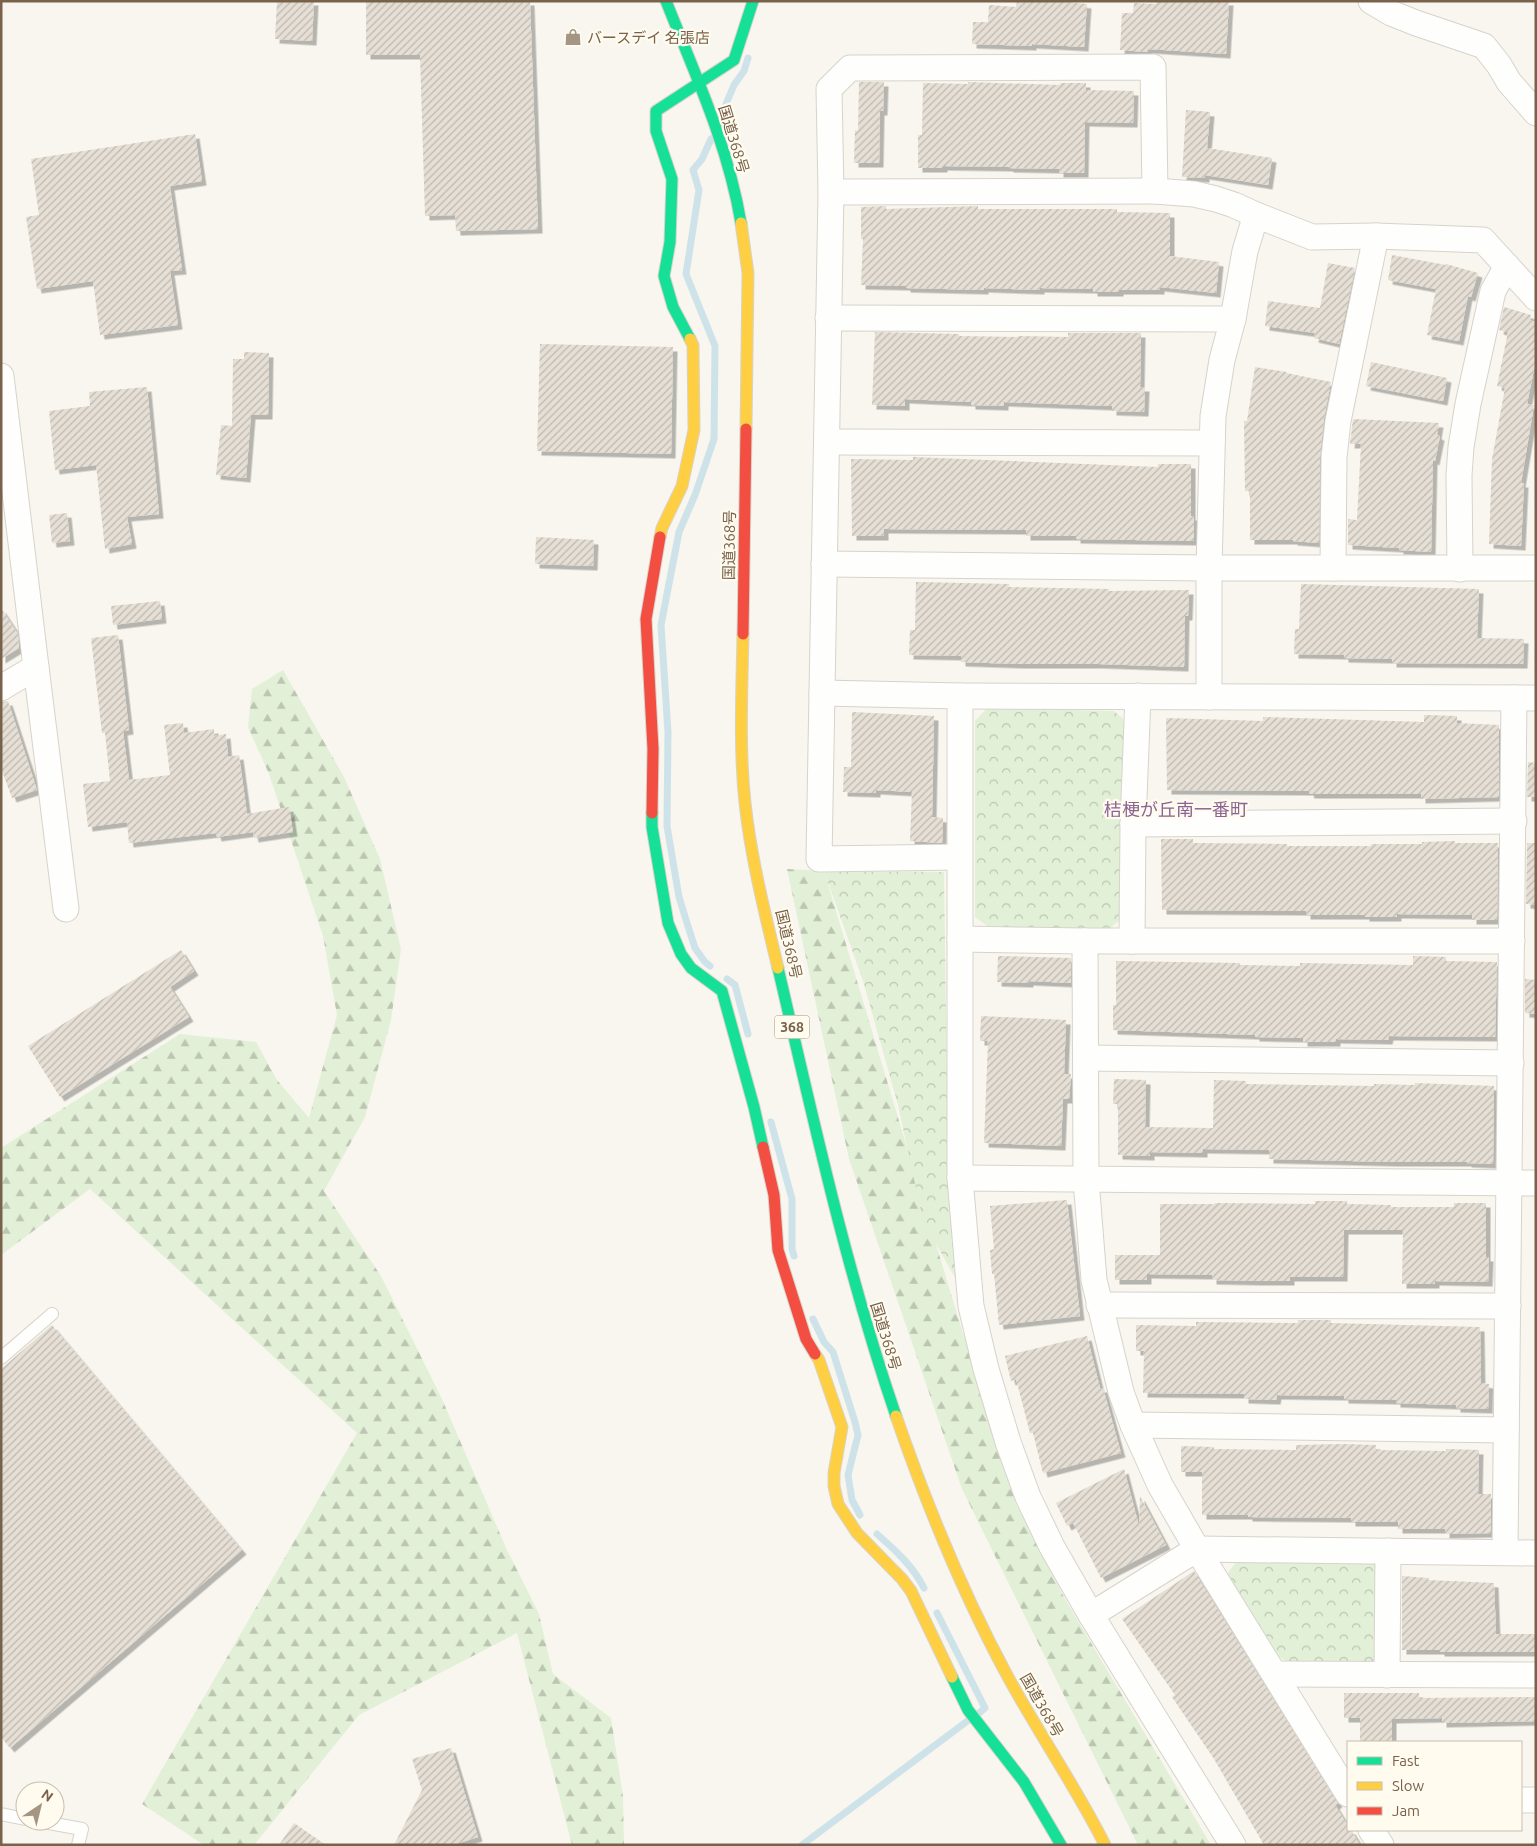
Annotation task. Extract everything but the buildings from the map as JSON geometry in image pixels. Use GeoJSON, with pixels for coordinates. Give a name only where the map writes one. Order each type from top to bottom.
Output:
{"type":"FeatureCollection","features":[{"type":"Feature","properties":{"kind":"main road","name":"国道368号"},"geometry":{"type":"LineString","coordinates":[[666,1],[706,98],[725,154],[742,229],[748,273],[740,747],[748,822],[808,1100],[870,1340],[923,1492],[960,1579],[1017,1693],[1069,1779],[1105,1845]]}},
{"type":"Feature","properties":{"kind":"main road"},"geometry":{"type":"LineString","coordinates":[[752,1],[734,60],[656,111],[656,130],[672,179],[670,242],[664,276],[673,307],[693,345],[694,430],[682,486],[662,528],[646,620],[653,749],[652,827],[668,924],[677,946],[691,968],[722,991],[754,1107],[774,1195],[778,1250],[806,1339],[819,1360],[842,1427],[834,1473],[834,1486],[838,1504],[857,1533],[902,1579],[911,1591],[968,1710],[980,1728],[1024,1782],[1061,1845]]}},
{"type":"Feature","properties":{"kind":"street"},"geometry":{"type":"LineString","coordinates":[[1371,1],[1392,13],[1416,23],[1484,46],[1509,82],[1536,113]]}},
{"type":"Feature","properties":{"kind":"street"},"geometry":{"type":"LineString","coordinates":[[959,857],[819,858],[831,192],[829,89],[850,68],[1153,67],[1154,191]]}},
{"type":"Feature","properties":{"kind":"street"},"geometry":{"type":"LineString","coordinates":[[831,192],[1154,191],[1194,194],[1234,204],[1256,216],[1312,237],[1376,236],[1483,240],[1536,298]]}},
{"type":"Feature","properties":{"kind":"street"},"geometry":{"type":"LineString","coordinates":[[1209,697],[1212,443],[1217,388],[1233,319],[1245,251],[1256,216]]}},
{"type":"Feature","properties":{"kind":"street"},"geometry":{"type":"LineString","coordinates":[[1334,568],[1334,457],[1338,421],[1376,236]]}},
{"type":"Feature","properties":{"kind":"street"},"geometry":{"type":"LineString","coordinates":[[1460,569],[1458,475],[1461,446],[1468,404],[1493,291],[1507,266]]}},
{"type":"Feature","properties":{"kind":"street"},"geometry":{"type":"LineString","coordinates":[[828,318],[1233,319]]}},
{"type":"Feature","properties":{"kind":"street"},"geometry":{"type":"LineString","coordinates":[[1,376],[66,909]]}},
{"type":"Feature","properties":{"kind":"street"},"geometry":{"type":"LineString","coordinates":[[826,442],[1212,443]]}},
{"type":"Feature","properties":{"kind":"street"},"geometry":{"type":"LineString","coordinates":[[824,564],[1210,568],[1536,568]]}},
{"type":"Feature","properties":{"kind":"street"},"geometry":{"type":"LineString","coordinates":[[1,688],[36,667]]}},
{"type":"Feature","properties":{"kind":"street"},"geometry":{"type":"LineString","coordinates":[[822,694],[1525,698],[1514,821],[1505,1552]]}},
{"type":"Feature","properties":{"kind":"street"},"geometry":{"type":"LineString","coordinates":[[960,696],[960,1178],[971,1306],[986,1369],[1000,1415],[1028,1497],[1052,1547],[1090,1615],[1232,1845]]}},
{"type":"Feature","properties":{"kind":"street"},"geometry":{"type":"LineString","coordinates":[[1132,941],[1133,824],[1138,696]]}},
{"type":"Feature","properties":{"kind":"street"},"geometry":{"type":"LineString","coordinates":[[1133,824],[1514,821]]}},
{"type":"Feature","properties":{"kind":"street"},"geometry":{"type":"LineString","coordinates":[[960,939],[1085,941],[1512,941]]}},
{"type":"Feature","properties":{"kind":"street"},"geometry":{"type":"LineString","coordinates":[[1085,941],[1086,1180],[1094,1280],[1121,1392],[1133,1425],[1160,1485],[1197,1549],[1347,1792]]}},
{"type":"Feature","properties":{"kind":"street"},"geometry":{"type":"LineString","coordinates":[[1086,1058],[1511,1063]]}},
{"type":"Feature","properties":{"kind":"street"},"geometry":{"type":"LineString","coordinates":[[960,1178],[1536,1184]]}},
{"type":"Feature","properties":{"kind":"street"},"geometry":{"type":"LineString","coordinates":[[1099,1305],[1508,1306]]}},
{"type":"Feature","properties":{"kind":"street"},"geometry":{"type":"LineString","coordinates":[[1133,1425],[1506,1430]]}},
{"type":"Feature","properties":{"kind":"street"},"geometry":{"type":"LineString","coordinates":[[1090,1615],[1197,1549],[1536,1553]]}},
{"type":"Feature","properties":{"kind":"street"},"geometry":{"type":"LineString","coordinates":[[1387,1675],[1388,1551]]}},
{"type":"Feature","properties":{"kind":"street"},"geometry":{"type":"LineString","coordinates":[[1275,1674],[1536,1675]]}},
{"type":"Feature","properties":{"kind":"street"},"geometry":{"type":"LineString","coordinates":[[1522,1800],[1536,1800]]}},
{"type":"Feature","properties":{"kind":"street"},"geometry":{"type":"LineString","coordinates":[[1372,1831],[1380,1845]]}},
{"type":"Feature","properties":{"kind":"lane"},"geometry":{"type":"LineString","coordinates":[[1,1358],[52,1314]]}},
{"type":"Feature","properties":{"kind":"lane"},"geometry":{"type":"LineString","coordinates":[[1,1814],[15,1817]]}},
{"type":"Feature","properties":{"kind":"lane"},"geometry":{"type":"LineString","coordinates":[[65,1826],[82,1829],[78,1845]]}},
{"type":"Feature","properties":{"kind":"green space"},"geometry":{"type":"Polygon","coordinates":[[[283,670],[344,777],[380,859],[401,949],[391,1020],[365,1117],[324,1191],[381,1276],[442,1399],[507,1550],[539,1614],[553,1674],[611,1718],[623,1796],[624,1845],[572,1845],[517,1633],[359,1715],[254,1845],[204,1845],[142,1804],[357,1433],[90,1189],[1,1255],[1,1148],[180,1034],[256,1042],[277,1080],[309,1118],[337,1015],[323,936],[269,774],[248,727],[252,689],[283,670]]]}},
{"type":"Feature","properties":{"kind":"green space"},"geometry":{"type":"Polygon","coordinates":[[[987,708],[1114,711],[1127,722],[1123,917],[1108,930],[991,929],[975,917],[975,721],[987,708]]]}},
{"type":"Feature","properties":{"kind":"green space"},"geometry":{"type":"Polygon","coordinates":[[[787,869],[824,871],[1016,1504],[1065,1599],[1211,1845],[1138,1845],[962,1489],[849,1159],[787,869]]]}},
{"type":"Feature","properties":{"kind":"green space"},"geometry":{"type":"Polygon","coordinates":[[[824,871],[944,872],[948,1159],[957,1281],[923,1221],[898,1105],[863,981],[824,871]]]}},
{"type":"Feature","properties":{"kind":"green space"},"geometry":{"type":"Polygon","coordinates":[[[1237,1561],[1373,1561],[1380,1570],[1379,1656],[1373,1666],[1292,1664],[1277,1656],[1226,1575],[1237,1561]]]}},
{"type":"Feature","properties":{"kind":"waterway"},"geometry":{"type":"LineString","coordinates":[[721,116],[734,85],[744,71],[748,58]]}},
{"type":"Feature","properties":{"kind":"waterway"},"geometry":{"type":"LineString","coordinates":[[710,966],[695,948],[679,897],[667,826],[668,732],[661,625],[679,532],[695,495],[714,439],[715,346],[686,274],[699,190],[693,170],[702,159],[711,139]]}},
{"type":"Feature","properties":{"kind":"waterway"},"geometry":{"type":"LineString","coordinates":[[727,979],[735,985],[748,1034]]}},
{"type":"Feature","properties":{"kind":"waterway"},"geometry":{"type":"LineString","coordinates":[[771,1122],[792,1199],[792,1249],[794,1256]]}},
{"type":"Feature","properties":{"kind":"waterway"},"geometry":{"type":"LineString","coordinates":[[813,1319],[824,1342],[833,1352],[855,1422],[858,1435],[848,1475],[852,1500],[860,1515]]}},
{"type":"Feature","properties":{"kind":"waterway"},"geometry":{"type":"LineString","coordinates":[[877,1534],[909,1565],[924,1588]]}},
{"type":"Feature","properties":{"kind":"waterway"},"geometry":{"type":"LineString","coordinates":[[937,1613],[985,1708],[979,1713]]}},
{"type":"Feature","properties":{"kind":"waterway"},"geometry":{"type":"LineString","coordinates":[[802,1845],[970,1719]]}},
{"type":"Feature","properties":{"kind":"traffic: fast"},"geometry":{"type":"LineString","coordinates":[[666,1],[710,110],[728,166],[741,223]]}},
{"type":"Feature","properties":{"kind":"traffic: fast"},"geometry":{"type":"LineString","coordinates":[[690,339],[673,307],[664,276],[670,242],[672,179],[656,131],[656,111],[734,60],[753,1]]}},
{"type":"Feature","properties":{"kind":"traffic: fast"},"geometry":{"type":"LineString","coordinates":[[652,813],[652,827],[668,923],[681,954],[691,968],[722,991],[763,1147]]}},
{"type":"Feature","properties":{"kind":"traffic: fast"},"geometry":{"type":"LineString","coordinates":[[778,968],[846,1250],[861,1306],[896,1416]]}},
{"type":"Feature","properties":{"kind":"traffic: fast"},"geometry":{"type":"LineString","coordinates":[[952,1677],[968,1710],[1024,1782],[1061,1845]]}},
{"type":"Feature","properties":{"kind":"traffic: slow"},"geometry":{"type":"LineString","coordinates":[[741,223],[748,273],[746,429]]}},
{"type":"Feature","properties":{"kind":"traffic: slow"},"geometry":{"type":"LineString","coordinates":[[660,537],[662,528],[682,486],[694,430],[693,345],[690,339]]}},
{"type":"Feature","properties":{"kind":"traffic: slow"},"geometry":{"type":"LineString","coordinates":[[743,634],[741,740],[745,803],[763,907],[778,968]]}},
{"type":"Feature","properties":{"kind":"traffic: slow"},"geometry":{"type":"LineString","coordinates":[[815,1354],[819,1360],[842,1427],[834,1473],[834,1486],[838,1504],[857,1533],[902,1579],[911,1591],[952,1677]]}},
{"type":"Feature","properties":{"kind":"traffic: slow"},"geometry":{"type":"LineString","coordinates":[[896,1416],[933,1516],[976,1614],[1008,1677],[1082,1802],[1105,1845]]}},
{"type":"Feature","properties":{"kind":"traffic: jam"},"geometry":{"type":"LineString","coordinates":[[743,634],[746,429]]}},
{"type":"Feature","properties":{"kind":"traffic: jam"},"geometry":{"type":"LineString","coordinates":[[652,813],[653,749],[646,619],[660,537]]}},
{"type":"Feature","properties":{"kind":"traffic: jam"},"geometry":{"type":"LineString","coordinates":[[763,1147],[774,1195],[778,1250],[806,1339],[815,1354]]}},
{"type":"Feature","properties":{"kind":"place","name":"バースデイ 名張店"},"geometry":{"type":"Point","coordinates":[573,37]}},
{"type":"Feature","properties":{"kind":"district","name":"桔梗が丘南一番町"},"geometry":{"type":"Point","coordinates":[1176,809]}}]}
